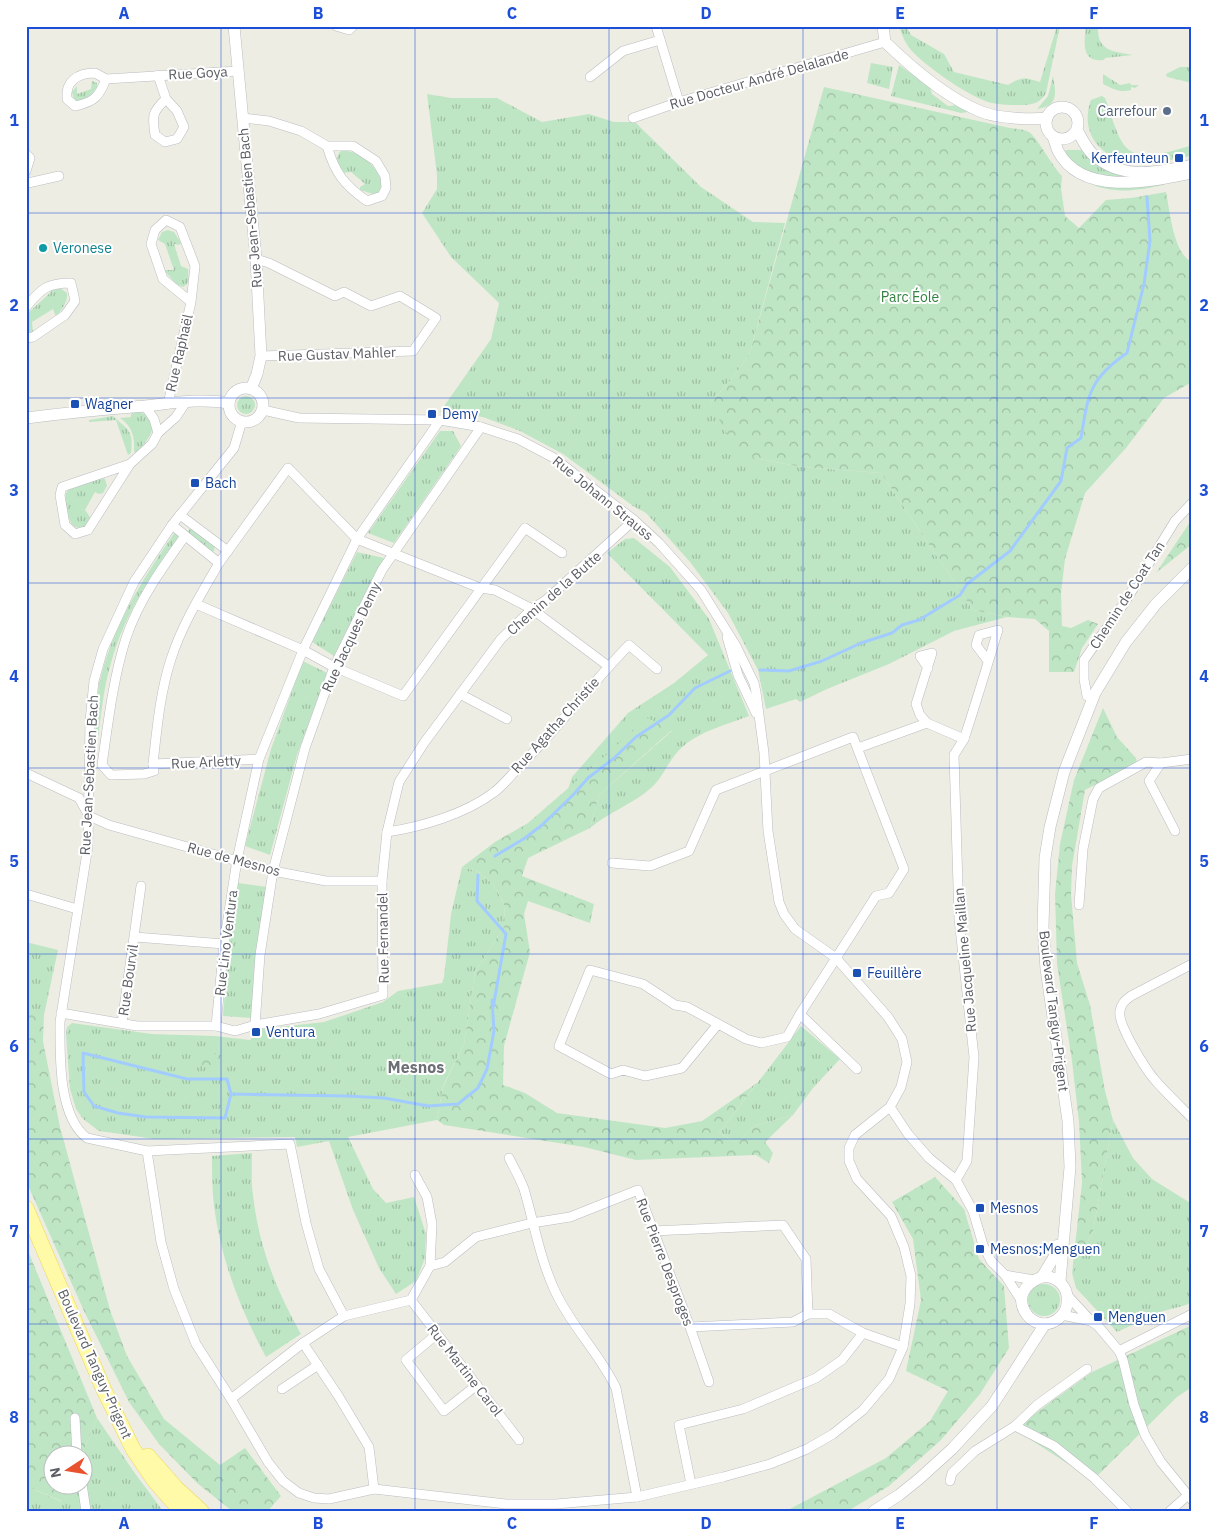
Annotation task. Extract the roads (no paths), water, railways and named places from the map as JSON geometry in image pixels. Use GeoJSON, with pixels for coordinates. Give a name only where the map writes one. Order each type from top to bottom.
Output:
{"type":"FeatureCollection","features":[{"type":"Feature","properties":{"kind":"main road","name":"Boulevard Tanguy-Prigent"},"geometry":{"type":"LineString","coordinates":[[26,1208],[104,1390],[133,1449],[154,1480],[181,1511]]}},
{"type":"Feature","properties":{"kind":"main road"},"geometry":{"type":"LineString","coordinates":[[117,1416],[146,1454],[176,1488],[201,1511]]}},
{"type":"Feature","properties":{"kind":"street","name":"Rue Jean-Sebastien Bach"},"geometry":{"type":"LineString","coordinates":[[234,26],[256,259],[261,356],[257,374],[251,388]]}},
{"type":"Feature","properties":{"kind":"street"},"geometry":{"type":"LineString","coordinates":[[336,26],[349,30],[353,26]]}},
{"type":"Feature","properties":{"kind":"street"},"geometry":{"type":"LineString","coordinates":[[656,26],[679,102]]}},
{"type":"Feature","properties":{"kind":"street"},"geometry":{"type":"LineString","coordinates":[[883,26],[885,42],[919,73],[966,105],[983,113],[1002,117],[1047,118]]}},
{"type":"Feature","properties":{"kind":"street"},"geometry":{"type":"LineString","coordinates":[[590,77],[623,51],[660,40]]}},
{"type":"Feature","properties":{"kind":"street","name":"Rue Docteur André Delalande"},"geometry":{"type":"LineString","coordinates":[[633,118],[679,102],[885,42]]}},
{"type":"Feature","properties":{"kind":"street","name":"Rue Goya"},"geometry":{"type":"LineString","coordinates":[[106,79],[100,93],[89,103],[75,106],[67,99],[66,89],[70,82],[78,76],[95,72],[106,79],[238,71]]}},
{"type":"Feature","properties":{"kind":"street","name":"Rue Goya"},"geometry":{"type":"LineString","coordinates":[[158,75],[166,99],[178,111],[184,127],[177,139],[165,142],[155,135],[153,119],[155,110],[166,99]]}},
{"type":"Feature","properties":{"kind":"street"},"geometry":{"type":"LineString","coordinates":[[1053,136],[1064,139],[1069,138],[1076,130],[1078,119],[1074,112],[1062,107],[1054,110],[1047,118],[1047,128],[1053,136],[1058,152],[1067,163],[1077,171],[1094,179],[1123,183],[1143,182],[1192,173]]}},
{"type":"Feature","properties":{"kind":"street"},"geometry":{"type":"LineString","coordinates":[[243,118],[269,121],[301,131],[327,146],[352,146],[376,161],[385,176],[386,188],[382,196],[367,202],[352,191],[341,179],[327,146]]}},
{"type":"Feature","properties":{"kind":"street"},"geometry":{"type":"LineString","coordinates":[[1076,130],[1096,158],[1112,167],[1127,172],[1140,174],[1192,165]]}},
{"type":"Feature","properties":{"kind":"street"},"geometry":{"type":"LineString","coordinates":[[26,154],[30,158],[26,171]]}},
{"type":"Feature","properties":{"kind":"street"},"geometry":{"type":"LineString","coordinates":[[26,182],[59,176]]}},
{"type":"Feature","properties":{"kind":"street","name":"Rue Raphaël"},"geometry":{"type":"LineString","coordinates":[[168,404],[191,302],[195,266],[180,227],[166,220],[155,230],[151,244],[163,279],[191,302]]}},
{"type":"Feature","properties":{"kind":"street","name":"Rue Gustav Mahler"},"geometry":{"type":"LineString","coordinates":[[256,259],[269,263],[335,296],[344,292],[371,306],[400,296],[436,318],[413,351],[261,356]]}},
{"type":"Feature","properties":{"kind":"street"},"geometry":{"type":"LineString","coordinates":[[26,307],[43,290],[55,283],[71,283],[75,301],[65,315],[33,338],[26,338]]}},
{"type":"Feature","properties":{"kind":"street"},"geometry":{"type":"LineString","coordinates":[[251,388],[260,394],[262,410],[257,418],[252,421],[242,421],[232,415],[229,403],[239,390],[251,388]]}},
{"type":"Feature","properties":{"kind":"street"},"geometry":{"type":"LineString","coordinates":[[26,418],[186,402],[217,401],[229,403]]}},
{"type":"Feature","properties":{"kind":"street"},"geometry":{"type":"LineString","coordinates":[[130,464],[62,487],[60,495],[65,525],[75,534],[88,530],[130,464],[152,444],[158,433],[176,417],[186,402]]}},
{"type":"Feature","properties":{"kind":"street"},"geometry":{"type":"LineString","coordinates":[[145,406],[154,419],[158,433]]}},
{"type":"Feature","properties":{"kind":"street","name":"Rue Johann Strauss"},"geometry":{"type":"LineString","coordinates":[[262,410],[299,418],[440,420],[481,427],[518,439],[554,458],[634,520],[659,543],[701,590],[716,612],[725,631],[738,675],[760,720],[764,753],[768,831],[779,902],[784,914],[795,929],[836,958],[888,1017],[902,1039],[907,1062],[901,1087],[890,1107]]}},
{"type":"Feature","properties":{"kind":"street"},"geometry":{"type":"LineString","coordinates":[[237,860],[259,759],[302,650],[356,539],[440,420]]}},
{"type":"Feature","properties":{"kind":"street","name":"Rue Jean-Sebastien Bach"},"geometry":{"type":"LineString","coordinates":[[147,1151],[87,1138],[71,1118],[65,1098],[60,1048],[61,1013],[88,846],[90,721],[94,681],[103,649],[134,582],[172,525],[234,448],[242,421]]}},
{"type":"Feature","properties":{"kind":"street","name":"Rue Jacques Demy"},"geometry":{"type":"LineString","coordinates":[[273,871],[305,748],[334,667],[392,553],[481,427]]}},
{"type":"Feature","properties":{"kind":"street"},"geometry":{"type":"LineString","coordinates":[[185,536],[157,575],[135,615],[126,638],[115,679],[102,765],[111,775],[144,774],[154,771],[153,764],[160,702],[171,659],[180,635],[219,563],[288,468],[356,539],[480,588],[496,590],[532,609],[608,666]]}},
{"type":"Feature","properties":{"kind":"street","name":"Chemin de Coat Tan"},"geometry":{"type":"LineString","coordinates":[[1088,700],[1084,679],[1084,660],[1125,602],[1175,521],[1192,502]]}},
{"type":"Feature","properties":{"kind":"street"},"geometry":{"type":"LineString","coordinates":[[180,515],[228,551]]}},
{"type":"Feature","properties":{"kind":"street","name":"Chemin de la Butte"},"geometry":{"type":"LineString","coordinates":[[382,882],[386,832],[399,782],[424,743],[501,639],[532,609],[546,600],[634,520]]}},
{"type":"Feature","properties":{"kind":"street"},"geometry":{"type":"LineString","coordinates":[[172,525],[219,563]]}},
{"type":"Feature","properties":{"kind":"street"},"geometry":{"type":"LineString","coordinates":[[196,604],[302,650],[334,667],[403,696],[525,528],[562,553]]}},
{"type":"Feature","properties":{"kind":"street","name":"Boulevard Tanguy-Prigent"},"geometry":{"type":"LineString","coordinates":[[1060,1281],[1070,1167],[1068,1122],[1046,969],[1043,927],[1045,858],[1055,805],[1088,700],[1095,693],[1126,642],[1156,604],[1192,568]]}},
{"type":"Feature","properties":{"kind":"street","name":"Rue Agatha Christie"},"geometry":{"type":"LineString","coordinates":[[386,832],[408,828],[456,813],[493,793],[546,740],[608,666],[629,645],[657,670]]}},
{"type":"Feature","properties":{"kind":"street","name":"Rue Jacqueline Maillan"},"geometry":{"type":"LineString","coordinates":[[956,1180],[967,1161],[974,1057],[959,919],[954,755],[964,738],[988,662]]}},
{"type":"Feature","properties":{"kind":"street"},"geometry":{"type":"LineString","coordinates":[[928,668],[916,704],[920,715],[927,723],[964,738]]}},
{"type":"Feature","properties":{"kind":"street"},"geometry":{"type":"LineString","coordinates":[[460,694],[507,719]]}},
{"type":"Feature","properties":{"kind":"street"},"geometry":{"type":"LineString","coordinates":[[858,748],[927,723]]}},
{"type":"Feature","properties":{"kind":"street"},"geometry":{"type":"LineString","coordinates":[[612,863],[650,866],[689,851],[716,790],[853,737],[904,869],[889,893],[876,896],[787,1037],[761,1043],[746,1039],[687,1007],[675,1006],[643,984],[590,970],[560,1046],[611,1074],[623,1070],[645,1076],[682,1068],[718,1024]]}},
{"type":"Feature","properties":{"kind":"street","name":"Rue Arletty"},"geometry":{"type":"LineString","coordinates":[[153,764],[259,759]]}},
{"type":"Feature","properties":{"kind":"street"},"geometry":{"type":"LineString","coordinates":[[1079,905],[1083,849],[1093,799],[1099,788],[1146,762],[1161,763],[1192,759]]}},
{"type":"Feature","properties":{"kind":"street"},"geometry":{"type":"LineString","coordinates":[[1161,763],[1149,780],[1175,831]]}},
{"type":"Feature","properties":{"kind":"street"},"geometry":{"type":"LineString","coordinates":[[26,773],[79,798],[89,816]]}},
{"type":"Feature","properties":{"kind":"street","name":"Rue de Mesnos"},"geometry":{"type":"LineString","coordinates":[[89,816],[109,824],[273,871],[326,881],[382,882]]}},
{"type":"Feature","properties":{"kind":"street","name":"Rue Lino Ventura"},"geometry":{"type":"LineString","coordinates":[[216,1026],[224,944],[237,860]]}},
{"type":"Feature","properties":{"kind":"street"},"geometry":{"type":"LineString","coordinates":[[61,1013],[137,1026],[216,1026],[236,1031],[255,1025],[260,955],[273,871]]}},
{"type":"Feature","properties":{"kind":"street","name":"Rue Fernandel"},"geometry":{"type":"LineString","coordinates":[[255,1025],[319,1014],[384,995],[382,882]]}},
{"type":"Feature","properties":{"kind":"street","name":"Rue Bourvil"},"geometry":{"type":"LineString","coordinates":[[122,1023],[141,886]]}},
{"type":"Feature","properties":{"kind":"street"},"geometry":{"type":"LineString","coordinates":[[26,894],[77,909]]}},
{"type":"Feature","properties":{"kind":"street","name":"Rue Bourvil"},"geometry":{"type":"LineString","coordinates":[[134,937],[224,944]]}},
{"type":"Feature","properties":{"kind":"street"},"geometry":{"type":"LineString","coordinates":[[1192,964],[1131,996],[1123,1002],[1119,1012],[1126,1034],[1154,1078],[1192,1118]]}},
{"type":"Feature","properties":{"kind":"street"},"geometry":{"type":"LineString","coordinates":[[800,1014],[857,1070]]}},
{"type":"Feature","properties":{"kind":"street"},"geometry":{"type":"LineString","coordinates":[[344,1316],[319,1269],[306,1224],[290,1144],[147,1151],[161,1242],[174,1289],[196,1344],[268,1462],[283,1481],[299,1492],[314,1498],[329,1499],[374,1489],[506,1504],[556,1504],[637,1497],[770,1464],[807,1449],[833,1434],[863,1410],[889,1379],[903,1347],[910,1304],[911,1276],[904,1247],[892,1216],[857,1179],[849,1161],[849,1148],[855,1135],[890,1107],[908,1134],[929,1158],[956,1180],[973,1211],[983,1245],[991,1261],[1005,1275],[1021,1300],[1024,1311],[1028,1316],[1039,1323],[1045,1324],[1055,1321],[1066,1309],[1067,1295]]}},
{"type":"Feature","properties":{"kind":"street"},"geometry":{"type":"LineString","coordinates":[[509,1158],[523,1187],[532,1223],[555,1291],[579,1332],[610,1375],[616,1388],[637,1497]]}},
{"type":"Feature","properties":{"kind":"street"},"geometry":{"type":"LineString","coordinates":[[231,1399],[304,1343],[344,1316],[411,1300],[430,1266],[432,1224],[427,1197],[415,1175]]}},
{"type":"Feature","properties":{"kind":"street","name":"Rue Pierre Desproges"},"geometry":{"type":"LineString","coordinates":[[532,1223],[570,1217],[638,1190],[709,1382]]}},
{"type":"Feature","properties":{"kind":"street"},"geometry":{"type":"LineString","coordinates":[[430,1266],[445,1262],[476,1238],[532,1223]]}},
{"type":"Feature","properties":{"kind":"street"},"geometry":{"type":"LineString","coordinates":[[653,1231],[783,1225],[806,1258],[808,1314]]}},
{"type":"Feature","properties":{"kind":"street","name":"Boulevard Tanguy-Prigent"},"geometry":{"type":"LineString","coordinates":[[1038,1278],[1054,1257],[1065,1226]]}},
{"type":"Feature","properties":{"kind":"street"},"geometry":{"type":"LineString","coordinates":[[1005,1275],[1038,1278],[1052,1277],[1060,1281],[1067,1295],[1098,1326],[1119,1351],[1134,1405],[1145,1435],[1161,1462],[1190,1498],[1170,1511]]}},
{"type":"Feature","properties":{"kind":"street"},"geometry":{"type":"LineString","coordinates":[[1021,1300],[1025,1288],[1038,1278]]}},
{"type":"Feature","properties":{"kind":"street","name":"Rue Martine Carol"},"geometry":{"type":"LineString","coordinates":[[411,1300],[519,1440]]}},
{"type":"Feature","properties":{"kind":"street"},"geometry":{"type":"LineString","coordinates":[[690,1327],[793,1322],[808,1314],[830,1314],[863,1333],[903,1347]]}},
{"type":"Feature","properties":{"kind":"street"},"geometry":{"type":"LineString","coordinates":[[1119,1351],[1192,1314]]}},
{"type":"Feature","properties":{"kind":"street"},"geometry":{"type":"LineString","coordinates":[[1062,1315],[1091,1321]]}},
{"type":"Feature","properties":{"kind":"street"},"geometry":{"type":"LineString","coordinates":[[1028,1316],[1030,1347]]}},
{"type":"Feature","properties":{"kind":"street"},"geometry":{"type":"LineString","coordinates":[[874,1511],[912,1484],[952,1449],[992,1406],[1045,1324]]}},
{"type":"Feature","properties":{"kind":"street"},"geometry":{"type":"LineString","coordinates":[[691,1484],[679,1425],[743,1409],[816,1378],[842,1360],[863,1333]]}},
{"type":"Feature","properties":{"kind":"street"},"geometry":{"type":"LineString","coordinates":[[437,1334],[406,1360],[444,1411],[477,1385]]}},
{"type":"Feature","properties":{"kind":"street"},"geometry":{"type":"LineString","coordinates":[[304,1343],[369,1447],[374,1489]]}},
{"type":"Feature","properties":{"kind":"street"},"geometry":{"type":"LineString","coordinates":[[282,1389],[318,1365]]}},
{"type":"Feature","properties":{"kind":"street"},"geometry":{"type":"LineString","coordinates":[[950,1481],[952,1473],[975,1451],[1015,1426],[1037,1405],[1087,1369]]}},
{"type":"Feature","properties":{"kind":"street"},"geometry":{"type":"LineString","coordinates":[[75,1418],[76,1444]]}},
{"type":"Feature","properties":{"kind":"street"},"geometry":{"type":"LineString","coordinates":[[1015,1426],[1054,1446],[1094,1478],[1127,1511]]}},
{"type":"Feature","properties":{"kind":"street"},"geometry":{"type":"LineString","coordinates":[[83,1494],[86,1511]]}},
{"type":"Feature","properties":{"kind":"waterway"},"geometry":{"type":"LineString","coordinates":[[760,670],[789,671],[822,661],[861,643],[892,633],[902,625],[919,620],[960,595],[967,584],[1010,551],[1061,481],[1067,448],[1081,438],[1092,389],[1105,371],[1127,353],[1144,284],[1150,241],[1147,197]]}},
{"type":"Feature","properties":{"kind":"waterway"},"geometry":{"type":"LineString","coordinates":[[495,856],[542,825],[588,778],[613,759],[636,737],[669,715],[695,688],[730,671]]}},
{"type":"Feature","properties":{"kind":"waterway"},"geometry":{"type":"LineString","coordinates":[[231,1094],[384,1098],[428,1106],[458,1104],[478,1088],[487,1069],[494,1031],[492,1000],[493,1008],[506,934],[477,901],[478,875]]}},
{"type":"Feature","properties":{"kind":"waterway"},"geometry":{"type":"LineString","coordinates":[[83,1053],[187,1079],[227,1079],[231,1094],[225,1118],[146,1117],[118,1113],[94,1106],[84,1092],[83,1053]]}},
{"type":"Feature","properties":{"kind":"place","name":"Carrefour"},"geometry":{"type":"Point","coordinates":[1167,111]}},
{"type":"Feature","properties":{"kind":"place","name":"Kerfeunteun"},"geometry":{"type":"Point","coordinates":[1179,158]}},
{"type":"Feature","properties":{"kind":"place","name":"Veronese"},"geometry":{"type":"Point","coordinates":[43,248]}},
{"type":"Feature","properties":{"kind":"place","name":"Wagner"},"geometry":{"type":"Point","coordinates":[75,404]}},
{"type":"Feature","properties":{"kind":"place","name":"Demy"},"geometry":{"type":"Point","coordinates":[432,414]}},
{"type":"Feature","properties":{"kind":"place","name":"Bach"},"geometry":{"type":"Point","coordinates":[195,483]}},
{"type":"Feature","properties":{"kind":"place","name":"Feuillère"},"geometry":{"type":"Point","coordinates":[857,973]}},
{"type":"Feature","properties":{"kind":"place","name":"Ventura"},"geometry":{"type":"Point","coordinates":[256,1032]}},
{"type":"Feature","properties":{"kind":"place","name":"Mesnos"},"geometry":{"type":"Point","coordinates":[980,1208]}},
{"type":"Feature","properties":{"kind":"place","name":"Mesnos;Menguen"},"geometry":{"type":"Point","coordinates":[980,1249]}},
{"type":"Feature","properties":{"kind":"place","name":"Menguen"},"geometry":{"type":"Point","coordinates":[1098,1317]}},
{"type":"Feature","properties":{"kind":"district","name":"Mesnos"},"geometry":{"type":"Point","coordinates":[416,1067]}},
{"type":"Feature","properties":{"kind":"park label","name":"Parc Éole"},"geometry":{"type":"Point","coordinates":[910,297]}}]}
